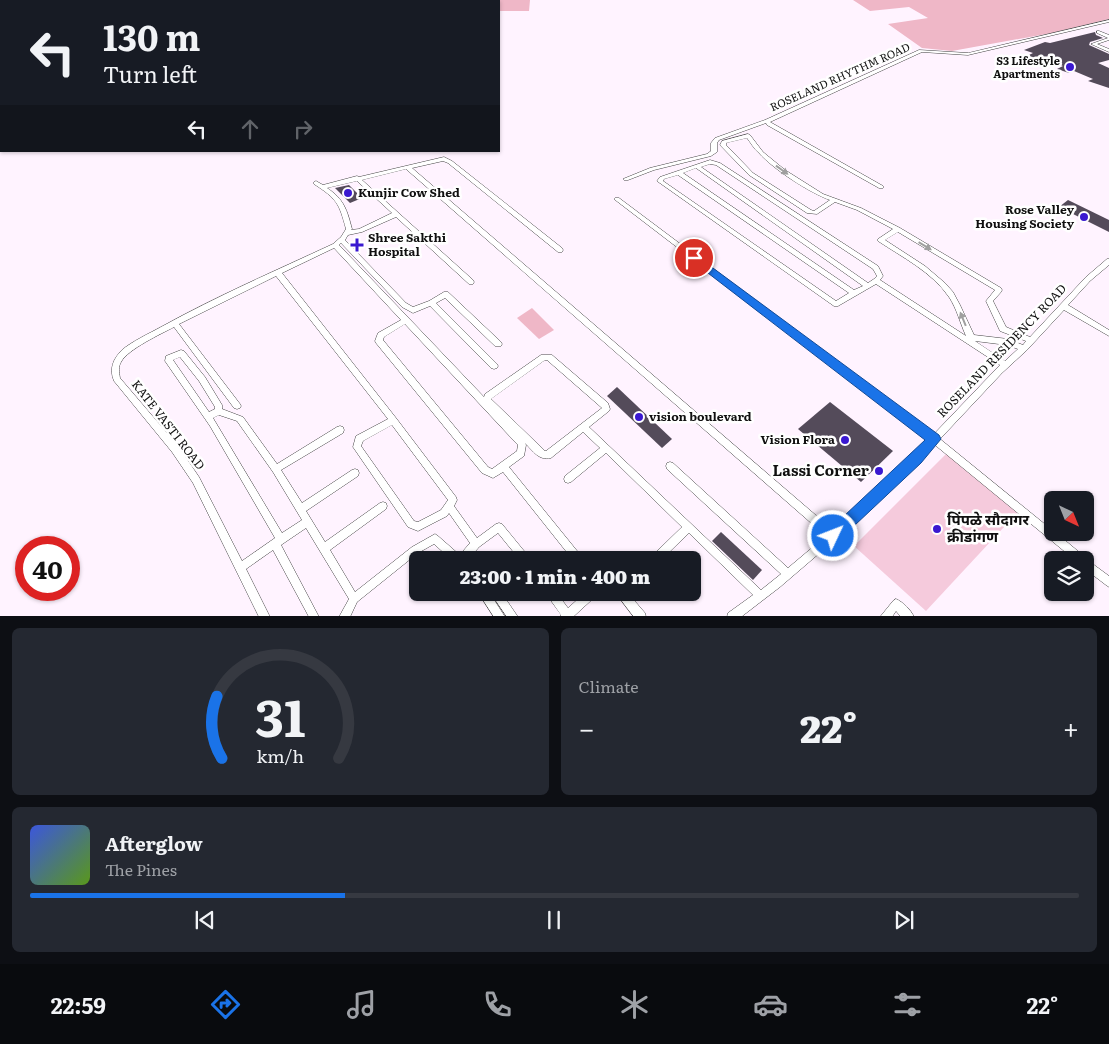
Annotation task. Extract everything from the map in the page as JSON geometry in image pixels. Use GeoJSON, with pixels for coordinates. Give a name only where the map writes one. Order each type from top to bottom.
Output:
{"type":"FeatureCollection","features":[{"type":"Feature","properties":{"kind":"street","name":"ROSELAND RHYTHM ROAD"},"geometry":{"type":"LineString","coordinates":[[626,179],[652,169],[702,158],[714,152],[714,143],[717,139],[767,121],[921,51],[962,54],[979,52],[1109,21]]}},
{"type":"Feature","properties":{"kind":"street"},"geometry":{"type":"LineString","coordinates":[[1098,32],[1109,38]]}},
{"type":"Feature","properties":{"kind":"street"},"geometry":{"type":"LineString","coordinates":[[1109,38],[1093,44],[1109,51]]}},
{"type":"Feature","properties":{"kind":"street"},"geometry":{"type":"LineString","coordinates":[[767,121],[769,124],[881,187]]}},
{"type":"Feature","properties":{"kind":"street"},"geometry":{"type":"LineString","coordinates":[[833,201],[815,213],[808,212],[750,174],[723,145],[724,142],[748,136],[761,153],[783,171],[833,201],[859,209],[898,229],[999,290],[989,301],[1008,342]]}},
{"type":"Feature","properties":{"kind":"street"},"geometry":{"type":"LineString","coordinates":[[347,233],[348,229],[339,199],[319,185],[438,159],[447,160],[560,250]]}},
{"type":"Feature","properties":{"kind":"street"},"geometry":{"type":"LineString","coordinates":[[689,161],[868,286]]}},
{"type":"Feature","properties":{"kind":"street"},"geometry":{"type":"LineString","coordinates":[[710,162],[718,164],[876,268],[880,276],[876,281],[836,304],[675,193],[660,180],[678,173],[710,162]]}},
{"type":"Feature","properties":{"kind":"street"},"geometry":{"type":"LineString","coordinates":[[407,167],[833,536]]}},
{"type":"Feature","properties":{"kind":"street"},"geometry":{"type":"LineString","coordinates":[[678,173],[855,294]]}},
{"type":"Feature","properties":{"kind":"street"},"geometry":{"type":"LineString","coordinates":[[357,178],[471,282]]}},
{"type":"Feature","properties":{"kind":"street"},"geometry":{"type":"LineString","coordinates":[[617,199],[934,439],[1071,551]]}},
{"type":"Feature","properties":{"kind":"street"},"geometry":{"type":"LineString","coordinates":[[338,242],[347,233],[360,231],[396,214]]}},
{"type":"Feature","properties":{"kind":"street"},"geometry":{"type":"LineString","coordinates":[[898,229],[880,240],[919,264],[940,282],[956,304],[972,338],[1008,342],[1024,348]]}},
{"type":"Feature","properties":{"kind":"street"},"geometry":{"type":"LineString","coordinates":[[338,242],[406,307],[413,310],[431,303],[446,294],[498,344]]}},
{"type":"Feature","properties":{"kind":"street"},"geometry":{"type":"LineString","coordinates":[[338,242],[405,321],[522,444],[521,453],[504,467],[492,474],[485,470],[379,341],[381,335],[405,321]]}},
{"type":"Feature","properties":{"kind":"street","name":"KATE VASTI ROAD"},"geometry":{"type":"LineString","coordinates":[[265,616],[204,493],[185,462],[117,380],[114,373],[120,356],[127,350],[175,323],[338,242]]}},
{"type":"Feature","properties":{"kind":"street","name":"ROSELAND RESIDENCY ROAD"},"geometry":{"type":"LineString","coordinates":[[732,616],[761,596],[833,536],[916,458],[1024,348],[1088,279],[1109,261]]}},
{"type":"Feature","properties":{"kind":"street"},"geometry":{"type":"LineString","coordinates":[[277,272],[393,420],[453,500],[450,507],[444,513],[418,527],[414,527],[366,463],[357,447],[357,442],[393,420]]}},
{"type":"Feature","properties":{"kind":"street"},"geometry":{"type":"LineString","coordinates":[[876,281],[1006,365]]}},
{"type":"Feature","properties":{"kind":"street"},"geometry":{"type":"LineString","coordinates":[[431,303],[494,366]]}},
{"type":"Feature","properties":{"kind":"street"},"geometry":{"type":"LineString","coordinates":[[1063,306],[1109,333]]}},
{"type":"Feature","properties":{"kind":"street"},"geometry":{"type":"LineString","coordinates":[[175,323],[237,406]]}},
{"type":"Feature","properties":{"kind":"street"},"geometry":{"type":"LineString","coordinates":[[1003,328],[1031,340]]}},
{"type":"Feature","properties":{"kind":"street"},"geometry":{"type":"LineString","coordinates":[[218,411],[218,407],[202,379],[182,354],[169,358],[169,361],[208,417],[278,542],[314,616]]}},
{"type":"Feature","properties":{"kind":"street"},"geometry":{"type":"LineString","coordinates":[[544,357],[549,357],[605,405],[606,410],[584,427],[548,455],[543,455],[487,400],[488,396],[544,357]]}},
{"type":"Feature","properties":{"kind":"street"},"geometry":{"type":"LineString","coordinates":[[208,417],[218,411]]}},
{"type":"Feature","properties":{"kind":"street"},"geometry":{"type":"LineString","coordinates":[[218,411],[240,419],[276,469],[354,599]]}},
{"type":"Feature","properties":{"kind":"street"},"geometry":{"type":"LineString","coordinates":[[584,427],[761,596]]}},
{"type":"Feature","properties":{"kind":"street"},"geometry":{"type":"LineString","coordinates":[[276,469],[340,430]]}},
{"type":"Feature","properties":{"kind":"street"},"geometry":{"type":"LineString","coordinates":[[568,479],[606,448]]}},
{"type":"Feature","properties":{"kind":"street"},"geometry":{"type":"LineString","coordinates":[[670,466],[788,574]]}},
{"type":"Feature","properties":{"kind":"street"},"geometry":{"type":"LineString","coordinates":[[504,467],[573,551]]}},
{"type":"Feature","properties":{"kind":"street"},"geometry":{"type":"LineString","coordinates":[[301,509],[355,473]]}},
{"type":"Feature","properties":{"kind":"street"},"geometry":{"type":"LineString","coordinates":[[324,549],[383,506]]}},
{"type":"Feature","properties":{"kind":"street"},"geometry":{"type":"LineString","coordinates":[[450,507],[476,544]]}},
{"type":"Feature","properties":{"kind":"street"},"geometry":{"type":"LineString","coordinates":[[241,567],[308,521]]}},
{"type":"Feature","properties":{"kind":"street"},"geometry":{"type":"LineString","coordinates":[[469,551],[499,527],[519,551]]}},
{"type":"Feature","properties":{"kind":"street"},"geometry":{"type":"LineString","coordinates":[[664,551],[688,528]]}},
{"type":"Feature","properties":{"kind":"street"},"geometry":{"type":"LineString","coordinates":[[414,551],[435,540],[448,551]]}},
{"type":"Feature","properties":{"kind":"street"},"geometry":{"type":"LineString","coordinates":[[344,616],[354,599],[409,555]]}},
{"type":"Feature","properties":{"kind":"street"},"geometry":{"type":"LineString","coordinates":[[1094,570],[1109,582]]}},
{"type":"Feature","properties":{"kind":"street"},"geometry":{"type":"LineString","coordinates":[[489,601],[500,616]]}},
{"type":"Feature","properties":{"kind":"street"},"geometry":{"type":"LineString","coordinates":[[501,601],[512,616]]}},
{"type":"Feature","properties":{"kind":"street"},"geometry":{"type":"LineString","coordinates":[[556,601],[566,616],[584,601]]}},
{"type":"Feature","properties":{"kind":"street"},"geometry":{"type":"LineString","coordinates":[[628,601],[641,616]]}},
{"type":"Feature","properties":{"kind":"street"},"geometry":{"type":"LineString","coordinates":[[885,616],[896,604],[909,616]]}},
{"type":"Feature","properties":{"kind":"shaded area"},"geometry":{"type":"Polygon","coordinates":[[[500,0],[530,0],[529,11],[500,11],[500,0]]]}},
{"type":"Feature","properties":{"kind":"shaded area"},"geometry":{"type":"Polygon","coordinates":[[[853,0],[1109,0],[1109,19],[1052,33],[952,51],[922,48],[888,24],[928,18],[909,7],[870,11],[853,0]]]}},
{"type":"Feature","properties":{"kind":"shaded area"},"geometry":{"type":"Polygon","coordinates":[[[532,308],[554,330],[539,339],[517,318],[532,308]]]}},
{"type":"Feature","properties":{"kind":"shaded area","name":"पिंपळे सौदागर क्रीडांगण"},"geometry":{"type":"Polygon","coordinates":[[[947,453],[1019,511],[926,611],[854,546],[947,453]]]}},
{"type":"Feature","properties":{"kind":"building"},"geometry":{"type":"Polygon","coordinates":[[[1095,32],[1096,35],[1103,38],[1090,42],[1089,45],[1109,54],[1109,60],[1098,63],[1109,68],[1109,88],[1088,81],[1093,79],[1074,71],[1069,73],[1057,69],[1063,66],[1043,58],[1037,60],[1027,56],[1033,53],[1024,50],[1045,42],[1050,43],[1095,32]]]}},
{"type":"Feature","properties":{"kind":"building","name":"Kunjir Cow Shed"},"geometry":{"type":"Polygon","coordinates":[[[349,185],[362,198],[350,203],[335,188],[349,185]]]}},
{"type":"Feature","properties":{"kind":"building","name":"Rose Valley Housing Society"},"geometry":{"type":"Polygon","coordinates":[[[1068,200],[1109,220],[1109,232],[1059,207],[1068,200]]]}},
{"type":"Feature","properties":{"kind":"building","name":"vision boulevard"},"geometry":{"type":"Polygon","coordinates":[[[617,387],[672,439],[662,448],[607,396],[617,387]]]}},
{"type":"Feature","properties":{"kind":"building","name":"Vision Flora"},"geometry":{"type":"Polygon","coordinates":[[[830,402],[893,451],[861,482],[798,429],[830,402]]]}},
{"type":"Feature","properties":{"kind":"building"},"geometry":{"type":"Polygon","coordinates":[[[721,532],[762,570],[753,580],[712,541],[721,532]]]}},
{"type":"Feature","properties":{"kind":"place","name":"S3 Lifestyle Apartments"},"geometry":{"type":"Point","coordinates":[1070,67]}},
{"type":"Feature","properties":{"kind":"place","name":"Kunjir Cow Shed"},"geometry":{"type":"Point","coordinates":[348,193]}},
{"type":"Feature","properties":{"kind":"place","name":"Rose Valley Housing Society"},"geometry":{"type":"Point","coordinates":[1084,217]}},
{"type":"Feature","properties":{"kind":"place","name":"Shree Sakthi Hospital"},"geometry":{"type":"Point","coordinates":[357,245]}},
{"type":"Feature","properties":{"kind":"place","name":"vision boulevard"},"geometry":{"type":"Point","coordinates":[639,417]}},
{"type":"Feature","properties":{"kind":"place","name":"Vision Flora"},"geometry":{"type":"Point","coordinates":[845,440]}},
{"type":"Feature","properties":{"kind":"place","name":"Lassi Corner"},"geometry":{"type":"Point","coordinates":[879,471]}},
{"type":"Feature","properties":{"kind":"place","name":"पिंपळे सौदागर क्रीडांगण"},"geometry":{"type":"Point","coordinates":[937,529]}},
{"type":"Feature","properties":{"kind":"route"},"geometry":{"type":"LineString","coordinates":[[694,258],[934,439],[833,536]]}}]}
